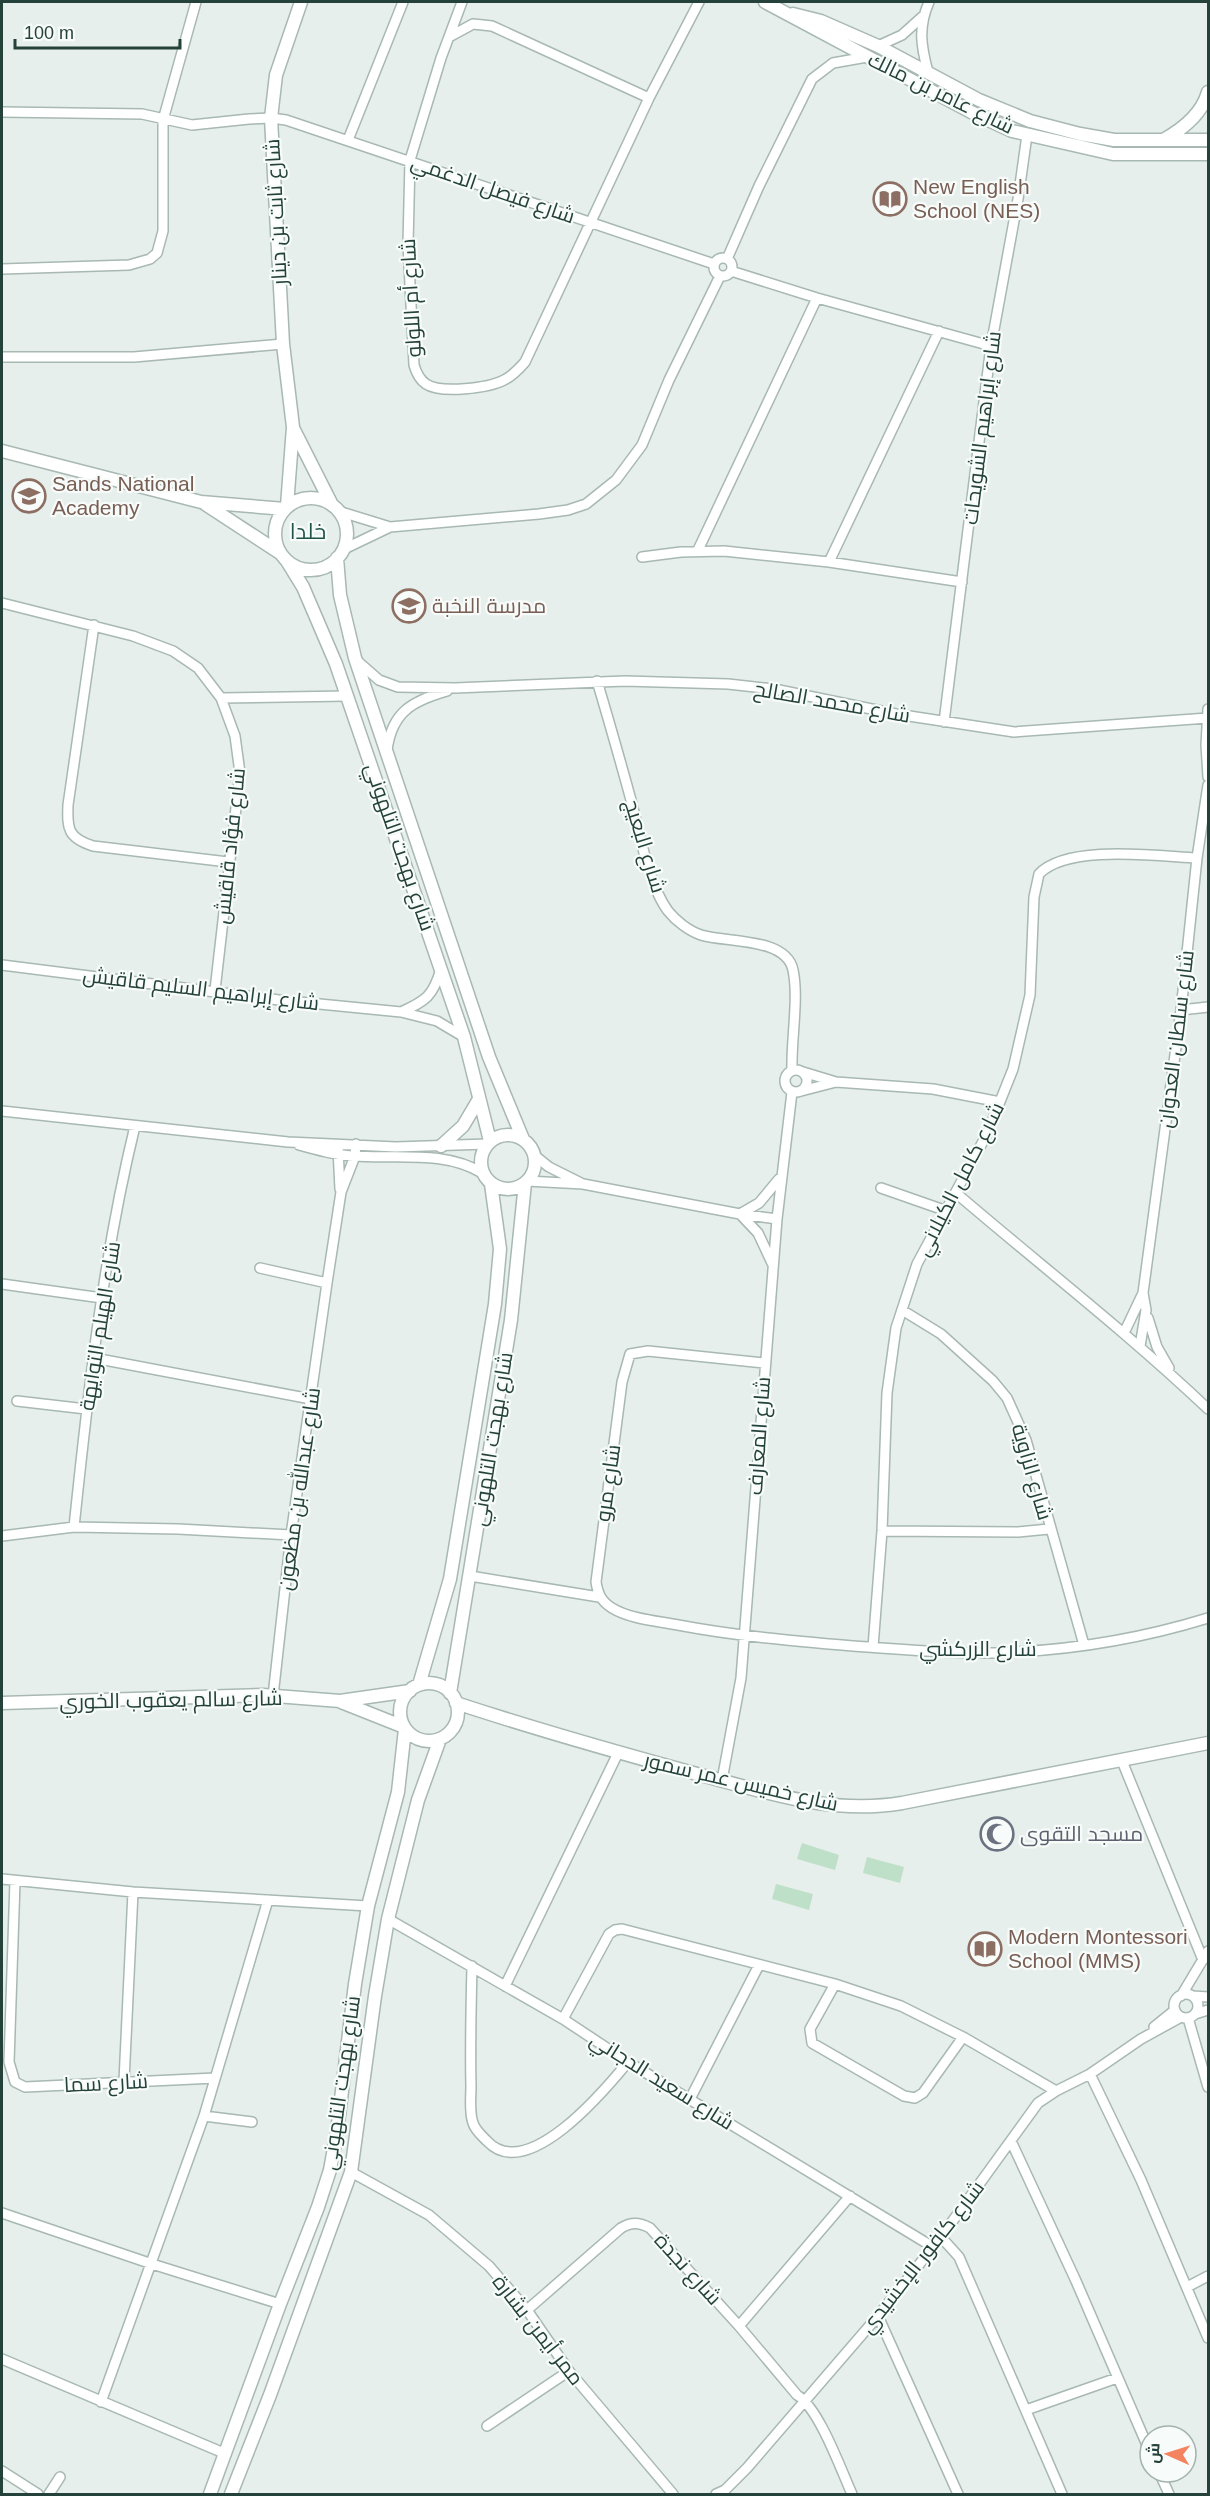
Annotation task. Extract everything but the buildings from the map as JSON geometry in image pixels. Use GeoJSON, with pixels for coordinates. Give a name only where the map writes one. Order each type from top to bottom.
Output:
{"type":"FeatureCollection","features":[{"type":"Feature","properties":{"kind":"street"},"geometry":{"type":"LineString","coordinates":[[2,269],[129,265],[150,259],[157,253],[163,231],[163,120],[196,2]]}},
{"type":"Feature","properties":{"kind":"street","name":"شارع ثابت بن دينار"},"geometry":{"type":"LineString","coordinates":[[286,508],[293,427],[284,344],[271,118],[276,75],[301,2]]}},
{"type":"Feature","properties":{"kind":"street"},"geometry":{"type":"LineString","coordinates":[[348,140],[403,2]]}},
{"type":"Feature","properties":{"kind":"street","name":"شارع أم اللولو"},"geometry":{"type":"LineString","coordinates":[[462,2],[410,160],[408,244],[413,355],[420,378],[435,388],[474,388],[492,385],[505,380],[525,362],[650,98],[699,2]]}},
{"type":"Feature","properties":{"kind":"street","name":"شارع عامر بن مالك"},"geometry":{"type":"LineString","coordinates":[[765,2],[789,13],[820,21],[878,46],[979,100],[1030,121],[1097,138],[1209,140]]}},
{"type":"Feature","properties":{"kind":"street"},"geometry":{"type":"LineString","coordinates":[[878,46],[902,35],[922,17],[930,2]]}},
{"type":"Feature","properties":{"kind":"street","name":"شارع عامر بن مالك"},"geometry":{"type":"LineString","coordinates":[[789,13],[807,26],[999,126],[1027,135],[1113,154],[1209,154]]}},
{"type":"Feature","properties":{"kind":"street"},"geometry":{"type":"LineString","coordinates":[[922,17],[921,45],[928,72]]}},
{"type":"Feature","properties":{"kind":"street"},"geometry":{"type":"LineString","coordinates":[[450,37],[473,24],[492,26],[650,98]]}},
{"type":"Feature","properties":{"kind":"street"},"geometry":{"type":"LineString","coordinates":[[727,259],[759,186],[812,79],[833,63],[867,57]]}},
{"type":"Feature","properties":{"kind":"street"},"geometry":{"type":"LineString","coordinates":[[1161,140],[1184,127],[1208,96]]}},
{"type":"Feature","properties":{"kind":"street"},"geometry":{"type":"LineString","coordinates":[[2,112],[142,114],[192,125],[271,118]]}},
{"type":"Feature","properties":{"kind":"street","name":"شارع فيصل الدغمي"},"geometry":{"type":"LineString","coordinates":[[271,118],[410,160],[714,264]]}},
{"type":"Feature","properties":{"kind":"street"},"geometry":{"type":"LineString","coordinates":[[1027,135],[1030,121]]}},
{"type":"Feature","properties":{"kind":"street","name":"شارع إبراهيم الشويحات"},"geometry":{"type":"LineString","coordinates":[[944,722],[991,346],[1018,199],[1027,135]]}},
{"type":"Feature","properties":{"kind":"street"},"geometry":{"type":"LineString","coordinates":[[721,258],[727,259],[732,264],[731,271],[726,276],[720,276],[715,271],[714,264],[721,258]]}},
{"type":"Feature","properties":{"kind":"street"},"geometry":{"type":"LineString","coordinates":[[731,271],[817,298],[991,346]]}},
{"type":"Feature","properties":{"kind":"street"},"geometry":{"type":"LineString","coordinates":[[201,502],[307,570],[328,565],[340,554],[390,527],[568,510],[586,504],[616,480],[642,445],[669,380],[720,276]]}},
{"type":"Feature","properties":{"kind":"street"},"geometry":{"type":"LineString","coordinates":[[698,550],[817,298]]}},
{"type":"Feature","properties":{"kind":"street"},"geometry":{"type":"LineString","coordinates":[[829,562],[939,331]]}},
{"type":"Feature","properties":{"kind":"street"},"geometry":{"type":"LineString","coordinates":[[2,357],[134,357],[284,344]]}},
{"type":"Feature","properties":{"kind":"street","name":"شارع ثابت بن دينار"},"geometry":{"type":"LineString","coordinates":[[293,427],[335,508]]}},
{"type":"Feature","properties":{"kind":"street"},"geometry":{"type":"LineString","coordinates":[[2,450],[201,502],[286,508]]}},
{"type":"Feature","properties":{"kind":"street"},"geometry":{"type":"LineString","coordinates":[[284,557],[276,542],[275,530],[278,518],[286,508],[298,500],[321,499],[335,508],[390,527]]}},
{"type":"Feature","properties":{"kind":"street"},"geometry":{"type":"LineString","coordinates":[[335,508],[346,530],[340,554]]}},
{"type":"Feature","properties":{"kind":"street"},"geometry":{"type":"LineString","coordinates":[[642,557],[698,550],[724,551],[829,562],[962,582]]}},
{"type":"Feature","properties":{"kind":"street","name":"شارع بهجت التلهوني"},"geometry":{"type":"LineString","coordinates":[[340,554],[339,595],[355,658],[489,1057],[523,1139]]}},
{"type":"Feature","properties":{"kind":"street","name":"شارع بهجت التلهوني"},"geometry":{"type":"LineString","coordinates":[[284,557],[303,587],[323,630],[347,696],[464,1037],[489,1142]]}},
{"type":"Feature","properties":{"kind":"street","name":"شارع فؤاد قاقيش"},"geometry":{"type":"LineString","coordinates":[[2,603],[150,641],[184,657],[198,668],[221,698],[235,736],[240,772],[215,990]]}},
{"type":"Feature","properties":{"kind":"street"},"geometry":{"type":"LineString","coordinates":[[94,626],[68,805],[67,823],[71,833],[80,842],[93,846],[228,862]]}},
{"type":"Feature","properties":{"kind":"street","name":"شارع محمد الصالح"},"geometry":{"type":"LineString","coordinates":[[355,658],[373,675],[388,685],[398,687],[455,688],[597,681],[680,682],[774,689],[998,731],[1028,732],[1208,715]]}},
{"type":"Feature","properties":{"kind":"street","name":"شارع البعيج"},"geometry":{"type":"LineString","coordinates":[[597,681],[644,851],[660,898],[668,911],[678,922],[699,934],[765,945],[788,957],[793,968],[795,987],[791,1047],[792,1070]]}},
{"type":"Feature","properties":{"kind":"street","name":"شارع محمد الصالح"},"geometry":{"type":"LineString","coordinates":[[387,756],[392,727],[397,718],[426,698],[455,688]]}},
{"type":"Feature","properties":{"kind":"street"},"geometry":{"type":"LineString","coordinates":[[221,698],[347,696]]}},
{"type":"Feature","properties":{"kind":"street"},"geometry":{"type":"LineString","coordinates":[[1208,715],[1206,746],[1209,777]]}},
{"type":"Feature","properties":{"kind":"street","name":"شارع سلطان العدوان"},"geometry":{"type":"LineString","coordinates":[[1140,1346],[1146,1310],[1143,1293],[1181,1010],[1197,858],[1209,785]]}},
{"type":"Feature","properties":{"kind":"street","name":"شارع كامل الكيلاني"},"geometry":{"type":"LineString","coordinates":[[873,1647],[882,1531],[887,1393],[892,1349],[917,1264],[944,1210],[956,1193],[987,1134],[1013,1069],[1028,1005],[1034,897],[1039,874],[1053,863],[1089,855],[1197,858]]}},
{"type":"Feature","properties":{"kind":"street","name":"شارع إبراهيم السليم قاقيش"},"geometry":{"type":"LineString","coordinates":[[2,965],[215,990],[279,1000],[401,1012],[437,1021],[464,1037]]}},
{"type":"Feature","properties":{"kind":"street"},"geometry":{"type":"LineString","coordinates":[[401,1012],[427,999],[434,990],[441,969]]}},
{"type":"Feature","properties":{"kind":"street"},"geometry":{"type":"LineString","coordinates":[[1181,1010],[1209,1007]]}},
{"type":"Feature","properties":{"kind":"street"},"geometry":{"type":"LineString","coordinates":[[836,1082],[796,1091],[784,1083],[786,1075],[792,1070],[836,1082],[933,1089],[1000,1102]]}},
{"type":"Feature","properties":{"kind":"street"},"geometry":{"type":"LineString","coordinates":[[796,1091],[807,1082],[803,1072]]}},
{"type":"Feature","properties":{"kind":"street","name":"شارع المعارف"},"geometry":{"type":"LineString","coordinates":[[722,1780],[741,1678],[764,1363],[781,1175],[796,1091]]}},
{"type":"Feature","properties":{"kind":"street"},"geometry":{"type":"LineString","coordinates":[[441,1146],[463,1126],[479,1100]]}},
{"type":"Feature","properties":{"kind":"street"},"geometry":{"type":"LineString","coordinates":[[2,1111],[288,1142],[396,1147],[441,1146],[489,1142],[506,1135],[523,1139],[534,1155],[549,1167],[583,1184]]}},
{"type":"Feature","properties":{"kind":"street","name":"شارع الهيلم التوايهة"},"geometry":{"type":"LineString","coordinates":[[74,1527],[86,1409],[102,1298],[135,1126]]}},
{"type":"Feature","properties":{"kind":"street"},"geometry":{"type":"LineString","coordinates":[[288,1142],[337,1154],[440,1159],[465,1164],[482,1173],[491,1184],[509,1190],[526,1182],[583,1184],[777,1219]]}},
{"type":"Feature","properties":{"kind":"street"},"geometry":{"type":"LineString","coordinates":[[482,1173],[481,1158],[489,1142]]}},
{"type":"Feature","properties":{"kind":"street","name":"شارع عبدالله بن مظعون"},"geometry":{"type":"LineString","coordinates":[[339,1143],[337,1154],[341,1192]]}},
{"type":"Feature","properties":{"kind":"street","name":"شارع عبدالله بن مظعون"},"geometry":{"type":"LineString","coordinates":[[273,1696],[291,1535],[327,1283],[341,1192],[355,1156],[356,1144]]}},
{"type":"Feature","properties":{"kind":"street"},"geometry":{"type":"LineString","coordinates":[[526,1182],[534,1169],[534,1155]]}},
{"type":"Feature","properties":{"kind":"street"},"geometry":{"type":"LineString","coordinates":[[740,1214],[759,1203],[772,1190],[781,1175]]}},
{"type":"Feature","properties":{"kind":"street","name":"شارع بهجت التلهوني"},"geometry":{"type":"LineString","coordinates":[[453,1698],[511,1320],[526,1182]]}},
{"type":"Feature","properties":{"kind":"street","name":"شارع بهجت التلهوني"},"geometry":{"type":"LineString","coordinates":[[415,1688],[450,1579],[495,1304],[500,1250],[491,1184]]}},
{"type":"Feature","properties":{"kind":"street"},"geometry":{"type":"LineString","coordinates":[[881,1188],[944,1210]]}},
{"type":"Feature","properties":{"kind":"street"},"geometry":{"type":"LineString","coordinates":[[956,1193],[1082,1300],[1124,1332],[1209,1409]]}},
{"type":"Feature","properties":{"kind":"street"},"geometry":{"type":"LineString","coordinates":[[740,1214],[765,1244],[773,1268]]}},
{"type":"Feature","properties":{"kind":"street"},"geometry":{"type":"LineString","coordinates":[[260,1268],[327,1283]]}},
{"type":"Feature","properties":{"kind":"street"},"geometry":{"type":"LineString","coordinates":[[2,1284],[102,1298]]}},
{"type":"Feature","properties":{"kind":"street","name":"شارع سلطان العدوان"},"geometry":{"type":"LineString","coordinates":[[1124,1332],[1143,1293]]}},
{"type":"Feature","properties":{"kind":"street","name":"شارع الزاوية"},"geometry":{"type":"LineString","coordinates":[[902,1310],[941,1334],[993,1381],[1007,1398],[1026,1440],[1049,1529],[1084,1646]]}},
{"type":"Feature","properties":{"kind":"street"},"geometry":{"type":"LineString","coordinates":[[1146,1310],[1157,1347],[1173,1376]]}},
{"type":"Feature","properties":{"kind":"street","name":"شارع مرو"},"geometry":{"type":"LineString","coordinates":[[599,1597],[596,1582],[597,1567],[622,1382],[625,1364],[630,1354],[648,1350],[764,1363]]}},
{"type":"Feature","properties":{"kind":"street"},"geometry":{"type":"LineString","coordinates":[[94,1358],[311,1399]]}},
{"type":"Feature","properties":{"kind":"street"},"geometry":{"type":"LineString","coordinates":[[17,1401],[86,1409]]}},
{"type":"Feature","properties":{"kind":"street"},"geometry":{"type":"LineString","coordinates":[[2,1536],[74,1527],[178,1529],[291,1535]]}},
{"type":"Feature","properties":{"kind":"street"},"geometry":{"type":"LineString","coordinates":[[882,1531],[996,1533],[1049,1529]]}},
{"type":"Feature","properties":{"kind":"street"},"geometry":{"type":"LineString","coordinates":[[470,1576],[599,1597],[611,1607],[622,1612],[745,1636]]}},
{"type":"Feature","properties":{"kind":"street","name":"شارع الزركشي"},"geometry":{"type":"LineString","coordinates":[[745,1636],[873,1647],[994,1653],[1084,1646],[1209,1618]]}},
{"type":"Feature","properties":{"kind":"street"},"geometry":{"type":"LineString","coordinates":[[436,1684],[453,1698],[457,1717],[446,1736],[440,1739],[421,1740],[405,1728],[400,1712],[402,1704],[415,1688],[436,1684]]}},
{"type":"Feature","properties":{"kind":"street","name":"شارع سالم يعقوب الخوري"},"geometry":{"type":"LineString","coordinates":[[2,1703],[273,1696],[340,1701],[415,1688]]}},
{"type":"Feature","properties":{"kind":"street","name":"شارع خميس عمر سمور"},"geometry":{"type":"LineString","coordinates":[[453,1698],[618,1753],[828,1806],[879,1807],[1209,1743]]}},
{"type":"Feature","properties":{"kind":"street","name":"شارع سالم يعقوب الخوري"},"geometry":{"type":"LineString","coordinates":[[340,1701],[405,1728]]}},
{"type":"Feature","properties":{"kind":"street","name":"شارع بهجت التلهوني"},"geometry":{"type":"LineString","coordinates":[[210,2494],[330,2170],[368,1906],[398,1792],[405,1728]]}},
{"type":"Feature","properties":{"kind":"street","name":"شارع بهجت التلهوني"},"geometry":{"type":"LineString","coordinates":[[231,2494],[270,2395],[351,2172],[388,1919],[418,1800],[440,1739]]}},
{"type":"Feature","properties":{"kind":"street"},"geometry":{"type":"LineString","coordinates":[[505,1986],[618,1753]]}},
{"type":"Feature","properties":{"kind":"street"},"geometry":{"type":"LineString","coordinates":[[1122,1761],[1203,1960],[1192,1996]]}},
{"type":"Feature","properties":{"kind":"street"},"geometry":{"type":"LineString","coordinates":[[2,1879],[133,1892],[368,1906]]}},
{"type":"Feature","properties":{"kind":"street","name":"شارع سما"},"geometry":{"type":"LineString","coordinates":[[15,1881],[12,1908],[9,2062],[15,2082],[26,2087],[215,2078]]}},
{"type":"Feature","properties":{"kind":"street"},"geometry":{"type":"LineString","coordinates":[[124,2081],[133,1892]]}},
{"type":"Feature","properties":{"kind":"street"},"geometry":{"type":"LineString","coordinates":[[101,2402],[204,2116],[268,1900]]}},
{"type":"Feature","properties":{"kind":"street","name":"شارع سعيد الدجاني"},"geometry":{"type":"LineString","coordinates":[[388,1919],[563,2019],[628,2062],[933,2247]]}},
{"type":"Feature","properties":{"kind":"street"},"geometry":{"type":"LineString","coordinates":[[563,2019],[609,1934],[615,1930],[634,1932],[835,1984],[901,2006],[963,2037],[1056,2091]]}},
{"type":"Feature","properties":{"kind":"street"},"geometry":{"type":"LineString","coordinates":[[1209,1951],[1175,2002],[1185,2015],[1209,2087]]}},
{"type":"Feature","properties":{"kind":"street"},"geometry":{"type":"LineString","coordinates":[[690,2099],[759,1965]]}},
{"type":"Feature","properties":{"kind":"street"},"geometry":{"type":"LineString","coordinates":[[472,1966],[472,2122],[489,2144],[499,2150],[510,2152],[523,2150],[544,2141],[567,2126],[595,2102],[628,2062]]}},
{"type":"Feature","properties":{"kind":"street"},"geometry":{"type":"LineString","coordinates":[[835,1984],[810,2029],[812,2043],[904,2096],[915,2098],[923,2093],[963,2037]]}},
{"type":"Feature","properties":{"kind":"street"},"geometry":{"type":"LineString","coordinates":[[1180,1995],[1209,1997]]}},
{"type":"Feature","properties":{"kind":"street"},"geometry":{"type":"LineString","coordinates":[[1185,2015],[1198,2005],[1192,1996]]}},
{"type":"Feature","properties":{"kind":"street","name":"شارع كافور الإخشيدي"},"geometry":{"type":"LineString","coordinates":[[722,2493],[878,2316],[941,2237],[1038,2103],[1090,2074],[1141,2039],[1185,2015],[1209,2010]]}},
{"type":"Feature","properties":{"kind":"street"},"geometry":{"type":"LineString","coordinates":[[1090,2074],[1141,2180],[1209,2338]]}},
{"type":"Feature","properties":{"kind":"street"},"geometry":{"type":"LineString","coordinates":[[204,2116],[252,2122]]}},
{"type":"Feature","properties":{"kind":"street"},"geometry":{"type":"LineString","coordinates":[[1011,2141],[1138,2425]]}},
{"type":"Feature","properties":{"kind":"street","name":"ممر أيمن بشارة"},"geometry":{"type":"LineString","coordinates":[[351,2172],[429,2215],[489,2266],[527,2310],[569,2371],[673,2494]]}},
{"type":"Feature","properties":{"kind":"street"},"geometry":{"type":"LineString","coordinates":[[739,2326],[850,2196]]}},
{"type":"Feature","properties":{"kind":"street"},"geometry":{"type":"LineString","coordinates":[[2,2213],[152,2264],[280,2304]]}},
{"type":"Feature","properties":{"kind":"street","name":"شارع نجدة"},"geometry":{"type":"LineString","coordinates":[[527,2310],[621,2228],[629,2223],[650,2228],[739,2326],[797,2395],[805,2400],[824,2432],[852,2494]]}},
{"type":"Feature","properties":{"kind":"street"},"geometry":{"type":"LineString","coordinates":[[941,2237],[959,2257],[1062,2494]]}},
{"type":"Feature","properties":{"kind":"street"},"geometry":{"type":"LineString","coordinates":[[1186,2287],[1209,2276]]}},
{"type":"Feature","properties":{"kind":"street"},"geometry":{"type":"LineString","coordinates":[[878,2316],[958,2494]]}},
{"type":"Feature","properties":{"kind":"street"},"geometry":{"type":"LineString","coordinates":[[2,2359],[226,2454]]}},
{"type":"Feature","properties":{"kind":"street"},"geometry":{"type":"LineString","coordinates":[[487,2426],[569,2371]]}},
{"type":"Feature","properties":{"kind":"street"},"geometry":{"type":"LineString","coordinates":[[1026,2410],[1117,2378]]}},
{"type":"Feature","properties":{"kind":"street"},"geometry":{"type":"LineString","coordinates":[[2,2471],[38,2494]]}},
{"type":"Feature","properties":{"kind":"street"},"geometry":{"type":"LineString","coordinates":[[49,2494],[60,2477]]}},
{"type":"Feature","properties":{"kind":"green space"},"geometry":{"type":"Polygon","coordinates":[[[802,1843],[839,1855],[835,1870],[797,1859],[802,1843]]]}},
{"type":"Feature","properties":{"kind":"green space"},"geometry":{"type":"Polygon","coordinates":[[[867,1857],[904,1867],[900,1883],[863,1873],[867,1857]]]}},
{"type":"Feature","properties":{"kind":"green space"},"geometry":{"type":"Polygon","coordinates":[[[776,1884],[813,1894],[809,1910],[772,1899],[776,1884]]]}},
{"type":"Feature","properties":{"kind":"place","name":"New English School (NES)"},"geometry":{"type":"Point","coordinates":[890,199]}},
{"type":"Feature","properties":{"kind":"place","name":"Sands National Academy"},"geometry":{"type":"Point","coordinates":[29,496]}},
{"type":"Feature","properties":{"kind":"place","name":"مدرسة النخبة"},"geometry":{"type":"Point","coordinates":[409,606]}},
{"type":"Feature","properties":{"kind":"place","name":"مسجد التقوى"},"geometry":{"type":"Point","coordinates":[997,1834]}},
{"type":"Feature","properties":{"kind":"place","name":"Modern Montessori School (MMS)"},"geometry":{"type":"Point","coordinates":[985,1949]}},
{"type":"Feature","properties":{"kind":"district","name":"خلدا"},"geometry":{"type":"Point","coordinates":[308,531]}}]}
